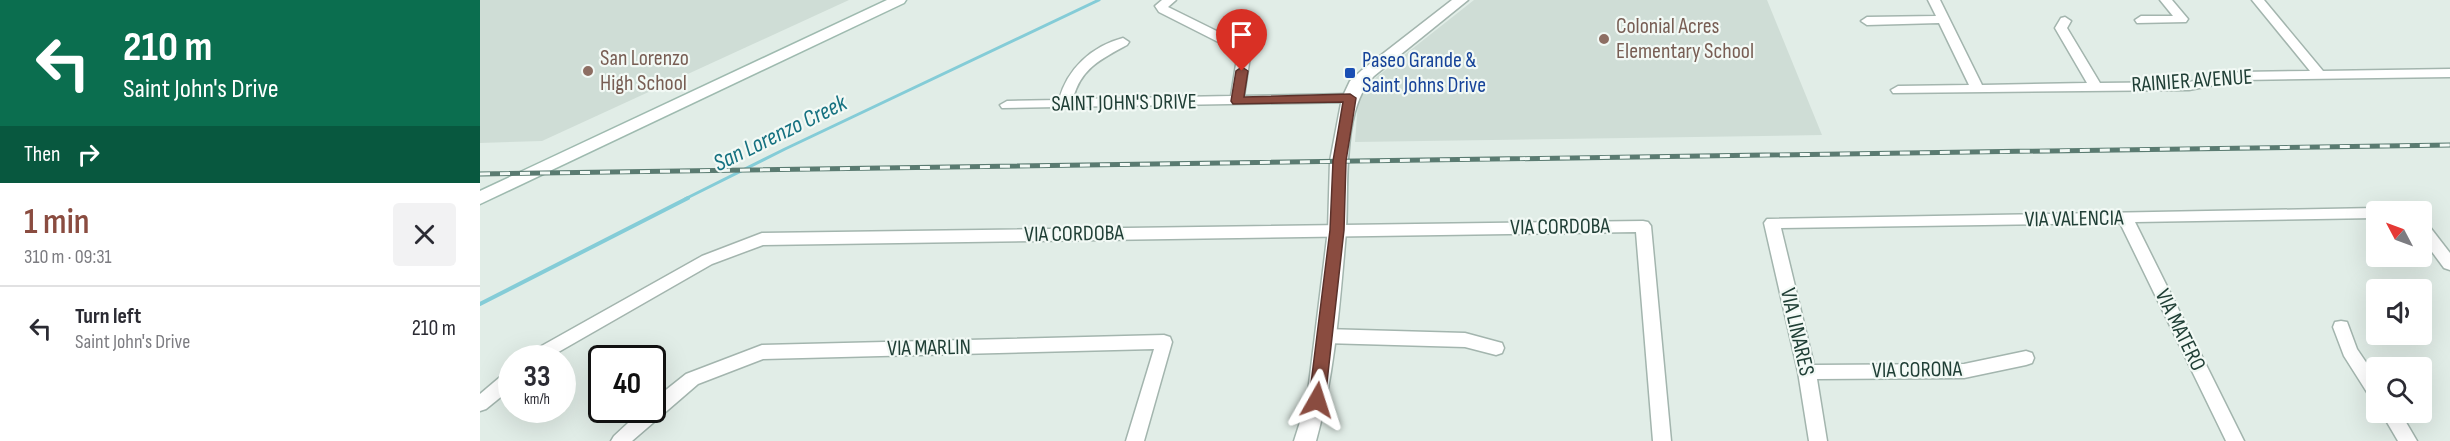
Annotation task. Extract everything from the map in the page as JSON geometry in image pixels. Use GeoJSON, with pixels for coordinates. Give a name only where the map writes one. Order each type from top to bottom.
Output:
{"type":"FeatureCollection","features":[{"type":"Feature","properties":{"kind":"street"},"geometry":{"type":"LineString","coordinates":[[848,19],[877,0]]}},
{"type":"Feature","properties":{"kind":"street"},"geometry":{"type":"LineString","coordinates":[[480,184],[584,141],[848,19],[899,0]]}},
{"type":"Feature","properties":{"kind":"street"},"geometry":{"type":"LineString","coordinates":[[1170,0],[1161,6],[1163,9],[1245,50],[1237,101]]}},
{"type":"Feature","properties":{"kind":"street"},"geometry":{"type":"LineString","coordinates":[[1305,441],[1317,400],[1337,230],[1339,161],[1350,98],[1356,85],[1368,73],[1461,0]]}},
{"type":"Feature","properties":{"kind":"street"},"geometry":{"type":"LineString","coordinates":[[1934,0],[1978,89]]}},
{"type":"Feature","properties":{"kind":"street"},"geometry":{"type":"LineString","coordinates":[[2141,20],[2182,19],[2166,0]]}},
{"type":"Feature","properties":{"kind":"street"},"geometry":{"type":"LineString","coordinates":[[2258,0],[2320,75]]}},
{"type":"Feature","properties":{"kind":"street"},"geometry":{"type":"LineString","coordinates":[[1867,21],[1944,19]]}},
{"type":"Feature","properties":{"kind":"street"},"geometry":{"type":"LineString","coordinates":[[2065,21],[2061,28],[2096,87]]}},
{"type":"Feature","properties":{"kind":"street"},"geometry":{"type":"LineString","coordinates":[[1065,104],[1079,69],[1084,63],[1123,42]]}},
{"type":"Feature","properties":{"kind":"street","name":"RAINIER AVENUE"},"geometry":{"type":"LineString","coordinates":[[1898,90],[2189,86],[2240,76],[2450,73]]}},
{"type":"Feature","properties":{"kind":"street","name":"SAINT JOHN'S DRIVE"},"geometry":{"type":"LineString","coordinates":[[1007,105],[1350,98]]}},
{"type":"Feature","properties":{"kind":"street"},"geometry":{"type":"LineString","coordinates":[[480,198],[584,141]]}},
{"type":"Feature","properties":{"kind":"street","name":"VIA VALENCIA"},"geometry":{"type":"LineString","coordinates":[[1772,223],[2366,213]]}},
{"type":"Feature","properties":{"kind":"street","name":"VIA MATERO"},"geometry":{"type":"LineString","coordinates":[[2125,218],[2235,441]]}},
{"type":"Feature","properties":{"kind":"street","name":"VIA LINARES"},"geometry":{"type":"LineString","coordinates":[[1772,223],[1807,372],[1818,441]]}},
{"type":"Feature","properties":{"kind":"street","name":"VIA CORDOBA"},"geometry":{"type":"LineString","coordinates":[[558,345],[707,260],[762,239],[1643,226],[1662,441]]}},
{"type":"Feature","properties":{"kind":"street"},"geometry":{"type":"LineString","coordinates":[[2432,240],[2450,264]]}},
{"type":"Feature","properties":{"kind":"street"},"geometry":{"type":"LineString","coordinates":[[2341,327],[2350,351],[2366,376]]}},
{"type":"Feature","properties":{"kind":"street"},"geometry":{"type":"LineString","coordinates":[[1324,336],[1466,340],[1496,348]]}},
{"type":"Feature","properties":{"kind":"street","name":"VIA MARLIN"},"geometry":{"type":"LineString","coordinates":[[620,441],[644,418],[692,380],[762,352],[1164,342],[1135,441]]}},
{"type":"Feature","properties":{"kind":"street","name":"VIA CORONA"},"geometry":{"type":"LineString","coordinates":[[1807,372],[1964,371],[2026,358]]}},
{"type":"Feature","properties":{"kind":"street"},"geometry":{"type":"LineString","coordinates":[[480,404],[498,389]]}},
{"type":"Feature","properties":{"kind":"street"},"geometry":{"type":"LineString","coordinates":[[2397,423],[2408,441]]}},
{"type":"Feature","properties":{"kind":"shaded area","name":"San Lorenzo High School"},"geometry":{"type":"Polygon","coordinates":[[[480,0],[849,0],[542,141],[480,143],[480,0]]]}},
{"type":"Feature","properties":{"kind":"shaded area","name":"Colonial Acres Elementary School"},"geometry":{"type":"Polygon","coordinates":[[[1474,0],[1767,0],[1822,135],[1355,142],[1358,101],[1365,89],[1374,79],[1474,0]]]}},
{"type":"Feature","properties":{"kind":"waterway","name":"San Lorenzo Creek"},"geometry":{"type":"LineString","coordinates":[[685,199],[1099,0]]}},
{"type":"Feature","properties":{"kind":"waterway","name":"San Lorenzo Creek"},"geometry":{"type":"LineString","coordinates":[[480,304],[688,198]]}},
{"type":"Feature","properties":{"kind":"railway"},"geometry":{"type":"LineString","coordinates":[[480,174],[2450,145]]}},
{"type":"Feature","properties":{"kind":"place","name":"Colonial Acres Elementary School"},"geometry":{"type":"Point","coordinates":[1604,39]}},
{"type":"Feature","properties":{"kind":"place","name":"San Lorenzo High School"},"geometry":{"type":"Point","coordinates":[588,71]}},
{"type":"Feature","properties":{"kind":"place","name":"Paseo Grande & Saint Johns Drive"},"geometry":{"type":"Point","coordinates":[1350,73]}},
{"type":"Feature","properties":{"kind":"route"},"geometry":{"type":"LineString","coordinates":[[1242,71],[1237,101],[1350,98],[1339,161],[1337,230],[1317,400]]}}]}
